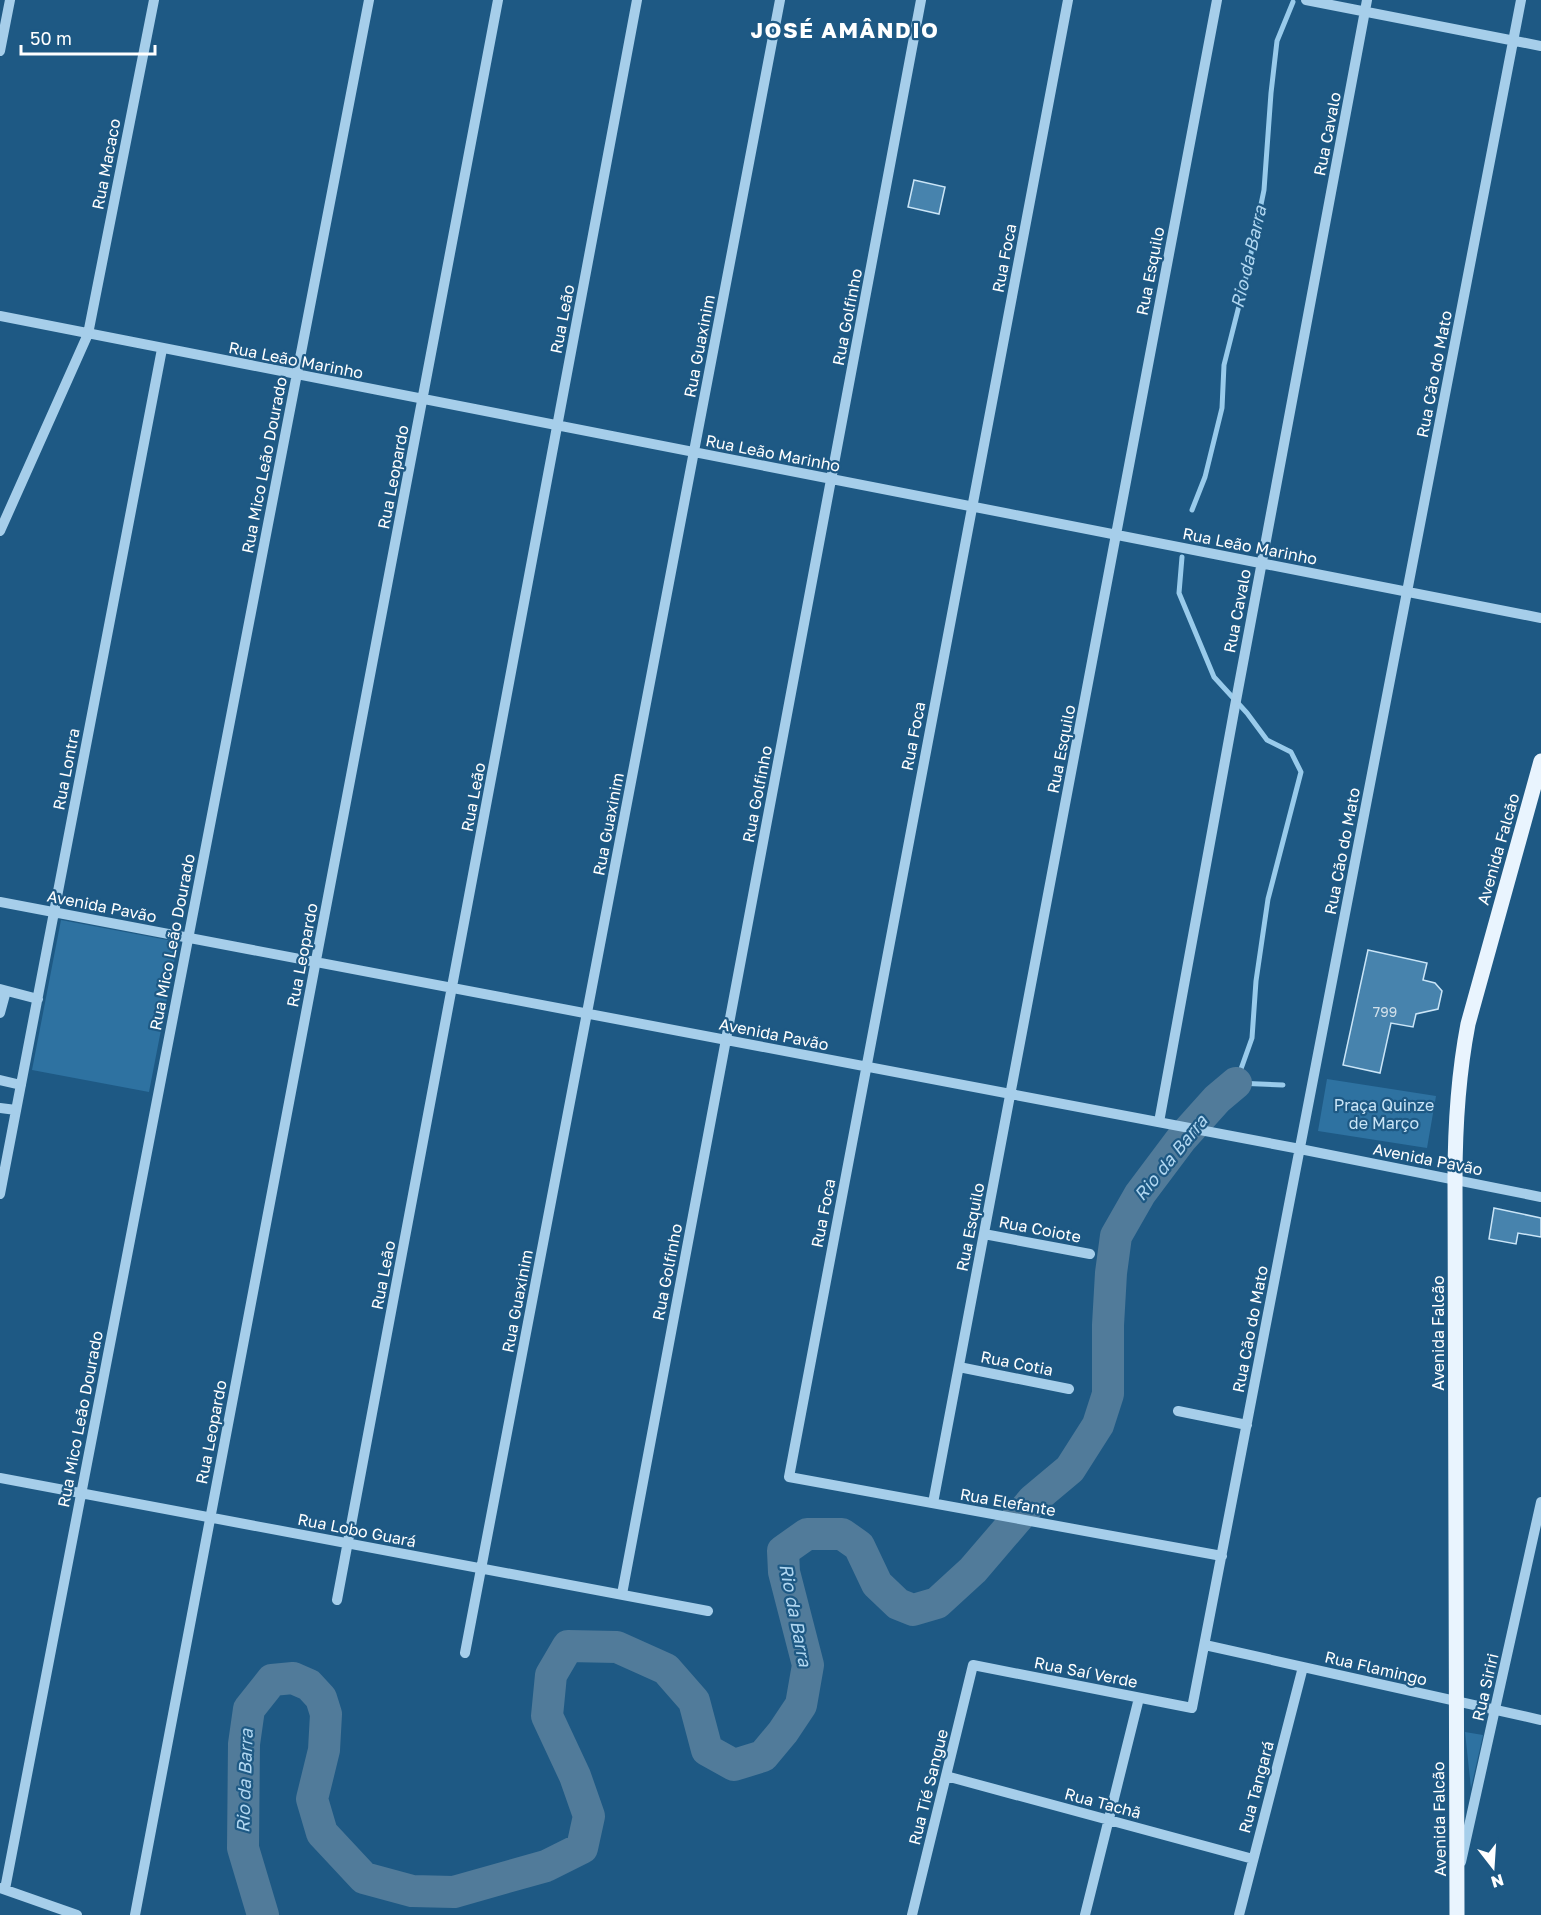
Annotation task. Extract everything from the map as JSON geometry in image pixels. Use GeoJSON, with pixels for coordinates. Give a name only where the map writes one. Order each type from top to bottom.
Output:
{"type":"FeatureCollection","features":[{"type":"Feature","properties":{"kind":"main road","name":"Avenida Falcão"},"geometry":{"type":"LineString","coordinates":[[1457,1915],[1455,1179],[1457,1097],[1468,1024],[1541,761]]}},
{"type":"Feature","properties":{"kind":"street"},"geometry":{"type":"LineString","coordinates":[[0,51],[10,0]]}},
{"type":"Feature","properties":{"kind":"street","name":"Rua Macaco"},"geometry":{"type":"LineString","coordinates":[[0,531],[88,334],[154,0]]}},
{"type":"Feature","properties":{"kind":"street","name":"Rua Mico Leão Dourado"},"geometry":{"type":"LineString","coordinates":[[2,1888],[81,1493],[369,0]]}},
{"type":"Feature","properties":{"kind":"street","name":"Rua Leopardo"},"geometry":{"type":"LineString","coordinates":[[135,1915],[498,0]]}},
{"type":"Feature","properties":{"kind":"street","name":"Rua Leão"},"geometry":{"type":"LineString","coordinates":[[337,1600],[637,0]]}},
{"type":"Feature","properties":{"kind":"street","name":"Rua Guaxinim"},"geometry":{"type":"LineString","coordinates":[[465,1653],[780,0]]}},
{"type":"Feature","properties":{"kind":"street","name":"Rua Golfinho"},"geometry":{"type":"LineString","coordinates":[[622,1594],[921,0]]}},
{"type":"Feature","properties":{"kind":"street","name":"Rua Foca"},"geometry":{"type":"LineString","coordinates":[[789,1477],[1068,0]]}},
{"type":"Feature","properties":{"kind":"street","name":"Rua Esquilo"},"geometry":{"type":"LineString","coordinates":[[933,1503],[1217,0]]}},
{"type":"Feature","properties":{"kind":"street"},"geometry":{"type":"LineString","coordinates":[[1306,0],[1541,46]]}},
{"type":"Feature","properties":{"kind":"street","name":"Rua Cavalo"},"geometry":{"type":"LineString","coordinates":[[1159,1122],[1367,0]]}},
{"type":"Feature","properties":{"kind":"street","name":"Rua Cão do Mato"},"geometry":{"type":"LineString","coordinates":[[1192,1708],[1521,0]]}},
{"type":"Feature","properties":{"kind":"street","name":"Rua Leão Marinho"},"geometry":{"type":"LineString","coordinates":[[0,316],[1541,618]]}},
{"type":"Feature","properties":{"kind":"street","name":"Rua Lontra"},"geometry":{"type":"LineString","coordinates":[[0,1194],[162,349]]}},
{"type":"Feature","properties":{"kind":"street","name":"Avenida Pavão"},"geometry":{"type":"LineString","coordinates":[[0,902],[1159,1122],[1541,1197]]}},
{"type":"Feature","properties":{"kind":"street"},"geometry":{"type":"LineString","coordinates":[[0,1013],[3,990],[38,999]]}},
{"type":"Feature","properties":{"kind":"street"},"geometry":{"type":"LineString","coordinates":[[0,1080],[21,1085]]}},
{"type":"Feature","properties":{"kind":"street"},"geometry":{"type":"LineString","coordinates":[[0,1108],[16,1110]]}},
{"type":"Feature","properties":{"kind":"street","name":"Rua Coiote"},"geometry":{"type":"LineString","coordinates":[[984,1234],[1090,1254]]}},
{"type":"Feature","properties":{"kind":"street","name":"Rua Cotia"},"geometry":{"type":"LineString","coordinates":[[960,1367],[1069,1389]]}},
{"type":"Feature","properties":{"kind":"street"},"geometry":{"type":"LineString","coordinates":[[1178,1411],[1247,1425]]}},
{"type":"Feature","properties":{"kind":"street","name":"Rua Elefante"},"geometry":{"type":"LineString","coordinates":[[789,1477],[1222,1556]]}},
{"type":"Feature","properties":{"kind":"street","name":"Rua Lobo Guará"},"geometry":{"type":"LineString","coordinates":[[0,1478],[708,1611]]}},
{"type":"Feature","properties":{"kind":"street","name":"Rua Siriri"},"geometry":{"type":"LineString","coordinates":[[1458,1878],[1541,1502]]}},
{"type":"Feature","properties":{"kind":"street","name":"Rua Flamingo"},"geometry":{"type":"LineString","coordinates":[[1205,1645],[1541,1720]]}},
{"type":"Feature","properties":{"kind":"street","name":"Rua Saí Verde"},"geometry":{"type":"LineString","coordinates":[[973,1665],[1192,1708]]}},
{"type":"Feature","properties":{"kind":"street","name":"Rua Tié Sangue"},"geometry":{"type":"LineString","coordinates":[[912,1915],[973,1665]]}},
{"type":"Feature","properties":{"kind":"street","name":"Rua Tangará"},"geometry":{"type":"LineString","coordinates":[[1239,1915],[1303,1667]]}},
{"type":"Feature","properties":{"kind":"street"},"geometry":{"type":"LineString","coordinates":[[1085,1915],[1139,1698]]}},
{"type":"Feature","properties":{"kind":"street","name":"Rua Tachã"},"geometry":{"type":"LineString","coordinates":[[946,1776],[1252,1859]]}},
{"type":"Feature","properties":{"kind":"street"},"geometry":{"type":"LineString","coordinates":[[2,1888],[77,1915]]}},
{"type":"Feature","properties":{"kind":"green space"},"geometry":{"type":"Polygon","coordinates":[[[61,920],[178,942],[149,1092],[32,1070],[61,920]]]}},
{"type":"Feature","properties":{"kind":"green space","name":"Praça Quinze de Março"},"geometry":{"type":"Polygon","coordinates":[[[1327,1079],[1436,1096],[1427,1148],[1318,1131],[1327,1079]]]}},
{"type":"Feature","properties":{"kind":"green space"},"geometry":{"type":"Polygon","coordinates":[[[1465,1732],[1483,1735],[1471,1788],[1465,1732]]]}},
{"type":"Feature","properties":{"kind":"building"},"geometry":{"type":"Polygon","coordinates":[[[914,180],[945,187],[939,214],[908,207],[914,180]]]}},
{"type":"Feature","properties":{"kind":"building"},"geometry":{"type":"Polygon","coordinates":[[[1368,950],[1427,963],[1423,980],[1435,983],[1442,991],[1438,1009],[1416,1014],[1413,1027],[1391,1023],[1380,1073],[1343,1065],[1368,950]]]}},
{"type":"Feature","properties":{"kind":"building"},"geometry":{"type":"Polygon","coordinates":[[[1494,1208],[1541,1218],[1541,1237],[1518,1233],[1516,1244],[1489,1239],[1494,1208]]]}},
{"type":"Feature","properties":{"kind":"waterway","name":"Rio da Barra"},"geometry":{"type":"LineString","coordinates":[[1192,510],[1205,477],[1222,408],[1224,365],[1245,282],[1264,190],[1277,41],[1293,2]]}},
{"type":"Feature","properties":{"kind":"waterway","name":"Rio da Barra"},"geometry":{"type":"LineString","coordinates":[[1182,557],[1179,593],[1214,677],[1247,713],[1267,740],[1291,752],[1301,772],[1268,899],[1256,981],[1252,1038],[1236,1083],[1283,1085]]}},
{"type":"Feature","properties":{"kind":"waterway","name":"Rio da Barra"},"geometry":{"type":"LineString","coordinates":[[263,1915],[243,1848],[244,1744],[249,1709],[272,1680],[293,1678],[309,1685],[321,1698],[326,1714],[324,1750],[312,1799],[322,1833],[364,1878],[412,1891],[454,1892],[546,1866],[582,1848],[589,1816],[575,1776],[547,1716],[551,1675],[568,1646],[617,1647],[666,1669],[694,1701],[707,1750],[734,1765],[763,1756],[801,1705],[808,1665],[784,1572],[783,1551],[807,1534],[842,1534],[859,1546],[877,1584],[898,1604],[913,1610],[937,1603],[973,1570],[1033,1500],[1070,1469],[1098,1425],[1108,1394],[1108,1325],[1116,1236],[1140,1194],[1182,1138],[1217,1099],[1236,1083]]}},
{"type":"Feature","properties":{"kind":"district","name":"JOSÉ AMÂNDIO"},"geometry":{"type":"Point","coordinates":[845,30]}}]}
